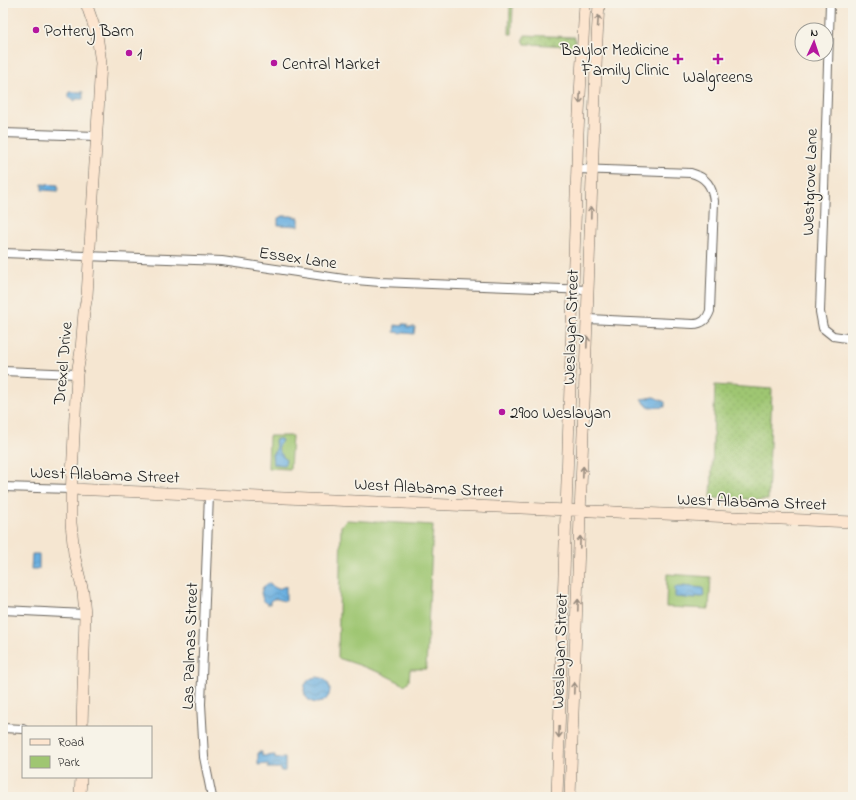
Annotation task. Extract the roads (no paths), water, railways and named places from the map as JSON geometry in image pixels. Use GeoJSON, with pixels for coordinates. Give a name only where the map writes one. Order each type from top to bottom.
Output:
{"type":"FeatureCollection","features":[{"type":"Feature","properties":{"kind":"main road","name":"Drexel Drive"},"geometry":{"type":"LineString","coordinates":[[82,726],[85,614],[84,592],[74,554],[71,524],[71,489],[77,374],[87,296],[96,136],[101,78],[101,53],[97,35],[86,3]]}},
{"type":"Feature","properties":{"kind":"main road","name":"Weslayan Street"},"geometry":{"type":"LineString","coordinates":[[557,797],[577,169],[585,3]]}},
{"type":"Feature","properties":{"kind":"main road","name":"Weslayan Street"},"geometry":{"type":"LineString","coordinates":[[570,797],[599,3]]}},
{"type":"Feature","properties":{"kind":"main road","name":"West Alabama Street"},"geometry":{"type":"LineString","coordinates":[[71,489],[853,522]]}},
{"type":"Feature","properties":{"kind":"main road"},"geometry":{"type":"LineString","coordinates":[[80,797],[81,778]]}},
{"type":"Feature","properties":{"kind":"street","name":"Westgrove Lane"},"geometry":{"type":"LineString","coordinates":[[830,3],[820,312],[823,328],[832,336],[853,339]]}},
{"type":"Feature","properties":{"kind":"street"},"geometry":{"type":"LineString","coordinates":[[3,133],[96,136]]}},
{"type":"Feature","properties":{"kind":"street"},"geometry":{"type":"LineString","coordinates":[[577,169],[691,173],[702,177],[706,181],[713,192],[714,201],[710,311],[705,320],[698,324],[588,319]]}},
{"type":"Feature","properties":{"kind":"street","name":"Essex Lane"},"geometry":{"type":"LineString","coordinates":[[3,253],[231,262],[344,279],[380,282],[589,290]]}},
{"type":"Feature","properties":{"kind":"street"},"geometry":{"type":"LineString","coordinates":[[3,371],[77,374]]}},
{"type":"Feature","properties":{"kind":"street","name":"West Alabama Street"},"geometry":{"type":"LineString","coordinates":[[3,487],[71,489]]}},
{"type":"Feature","properties":{"kind":"street","name":"Las Palmas Street"},"geometry":{"type":"LineString","coordinates":[[209,495],[201,704],[204,757],[212,797]]}},
{"type":"Feature","properties":{"kind":"street"},"geometry":{"type":"LineString","coordinates":[[3,610],[85,614]]}},
{"type":"Feature","properties":{"kind":"street"},"geometry":{"type":"LineString","coordinates":[[3,728],[22,729]]}},
{"type":"Feature","properties":{"kind":"water"},"geometry":{"type":"Polygon","coordinates":[[[69,92],[83,92],[83,99],[76,99],[74,101],[74,99],[69,98],[69,92]]]}},
{"type":"Feature","properties":{"kind":"water"},"geometry":{"type":"Polygon","coordinates":[[[42,184],[58,185],[58,191],[42,190],[42,184]]]}},
{"type":"Feature","properties":{"kind":"water"},"geometry":{"type":"Polygon","coordinates":[[[283,216],[299,218],[299,226],[278,225],[278,218],[283,216]]]}},
{"type":"Feature","properties":{"kind":"water"},"geometry":{"type":"Polygon","coordinates":[[[403,324],[407,324],[407,327],[415,327],[414,334],[394,332],[395,325],[403,326],[403,324]]]}},
{"type":"Feature","properties":{"kind":"water"},"geometry":{"type":"Polygon","coordinates":[[[654,397],[665,402],[665,407],[649,408],[641,399],[654,397]]]}},
{"type":"Feature","properties":{"kind":"water"},"geometry":{"type":"Polygon","coordinates":[[[281,439],[282,441],[278,446],[279,451],[286,460],[284,465],[273,464],[272,454],[276,450],[275,440],[281,439]]]}},
{"type":"Feature","properties":{"kind":"water"},"geometry":{"type":"Polygon","coordinates":[[[32,554],[39,554],[39,569],[31,569],[32,554]]]}},
{"type":"Feature","properties":{"kind":"water"},"geometry":{"type":"Polygon","coordinates":[[[269,583],[278,589],[286,586],[286,601],[274,599],[270,601],[270,604],[267,604],[263,600],[261,593],[263,587],[269,583]]]}},
{"type":"Feature","properties":{"kind":"water"},"geometry":{"type":"Polygon","coordinates":[[[683,586],[703,588],[704,596],[696,597],[696,599],[675,597],[675,587],[683,586]]]}},
{"type":"Feature","properties":{"kind":"water"},"geometry":{"type":"Polygon","coordinates":[[[317,677],[326,681],[330,690],[326,699],[317,703],[308,699],[304,690],[308,681],[317,677]]]}},
{"type":"Feature","properties":{"kind":"water"},"geometry":{"type":"Polygon","coordinates":[[[258,752],[262,752],[262,756],[275,755],[275,759],[285,758],[285,771],[281,771],[281,768],[268,768],[268,764],[258,765],[258,752]]]}},
{"type":"Feature","properties":{"kind":"place","name":"Pottery Barn"},"geometry":{"type":"Point","coordinates":[36,30]}},
{"type":"Feature","properties":{"kind":"place","name":"1"},"geometry":{"type":"Point","coordinates":[129,53]}},
{"type":"Feature","properties":{"kind":"place","name":"Baylor Medicine Family Clinic"},"geometry":{"type":"Point","coordinates":[678,59]}},
{"type":"Feature","properties":{"kind":"place","name":"Walgreens"},"geometry":{"type":"Point","coordinates":[718,59]}},
{"type":"Feature","properties":{"kind":"place","name":"Central Market"},"geometry":{"type":"Point","coordinates":[274,63]}},
{"type":"Feature","properties":{"kind":"place","name":"2900 Weslayan"},"geometry":{"type":"Point","coordinates":[502,412]}}]}
